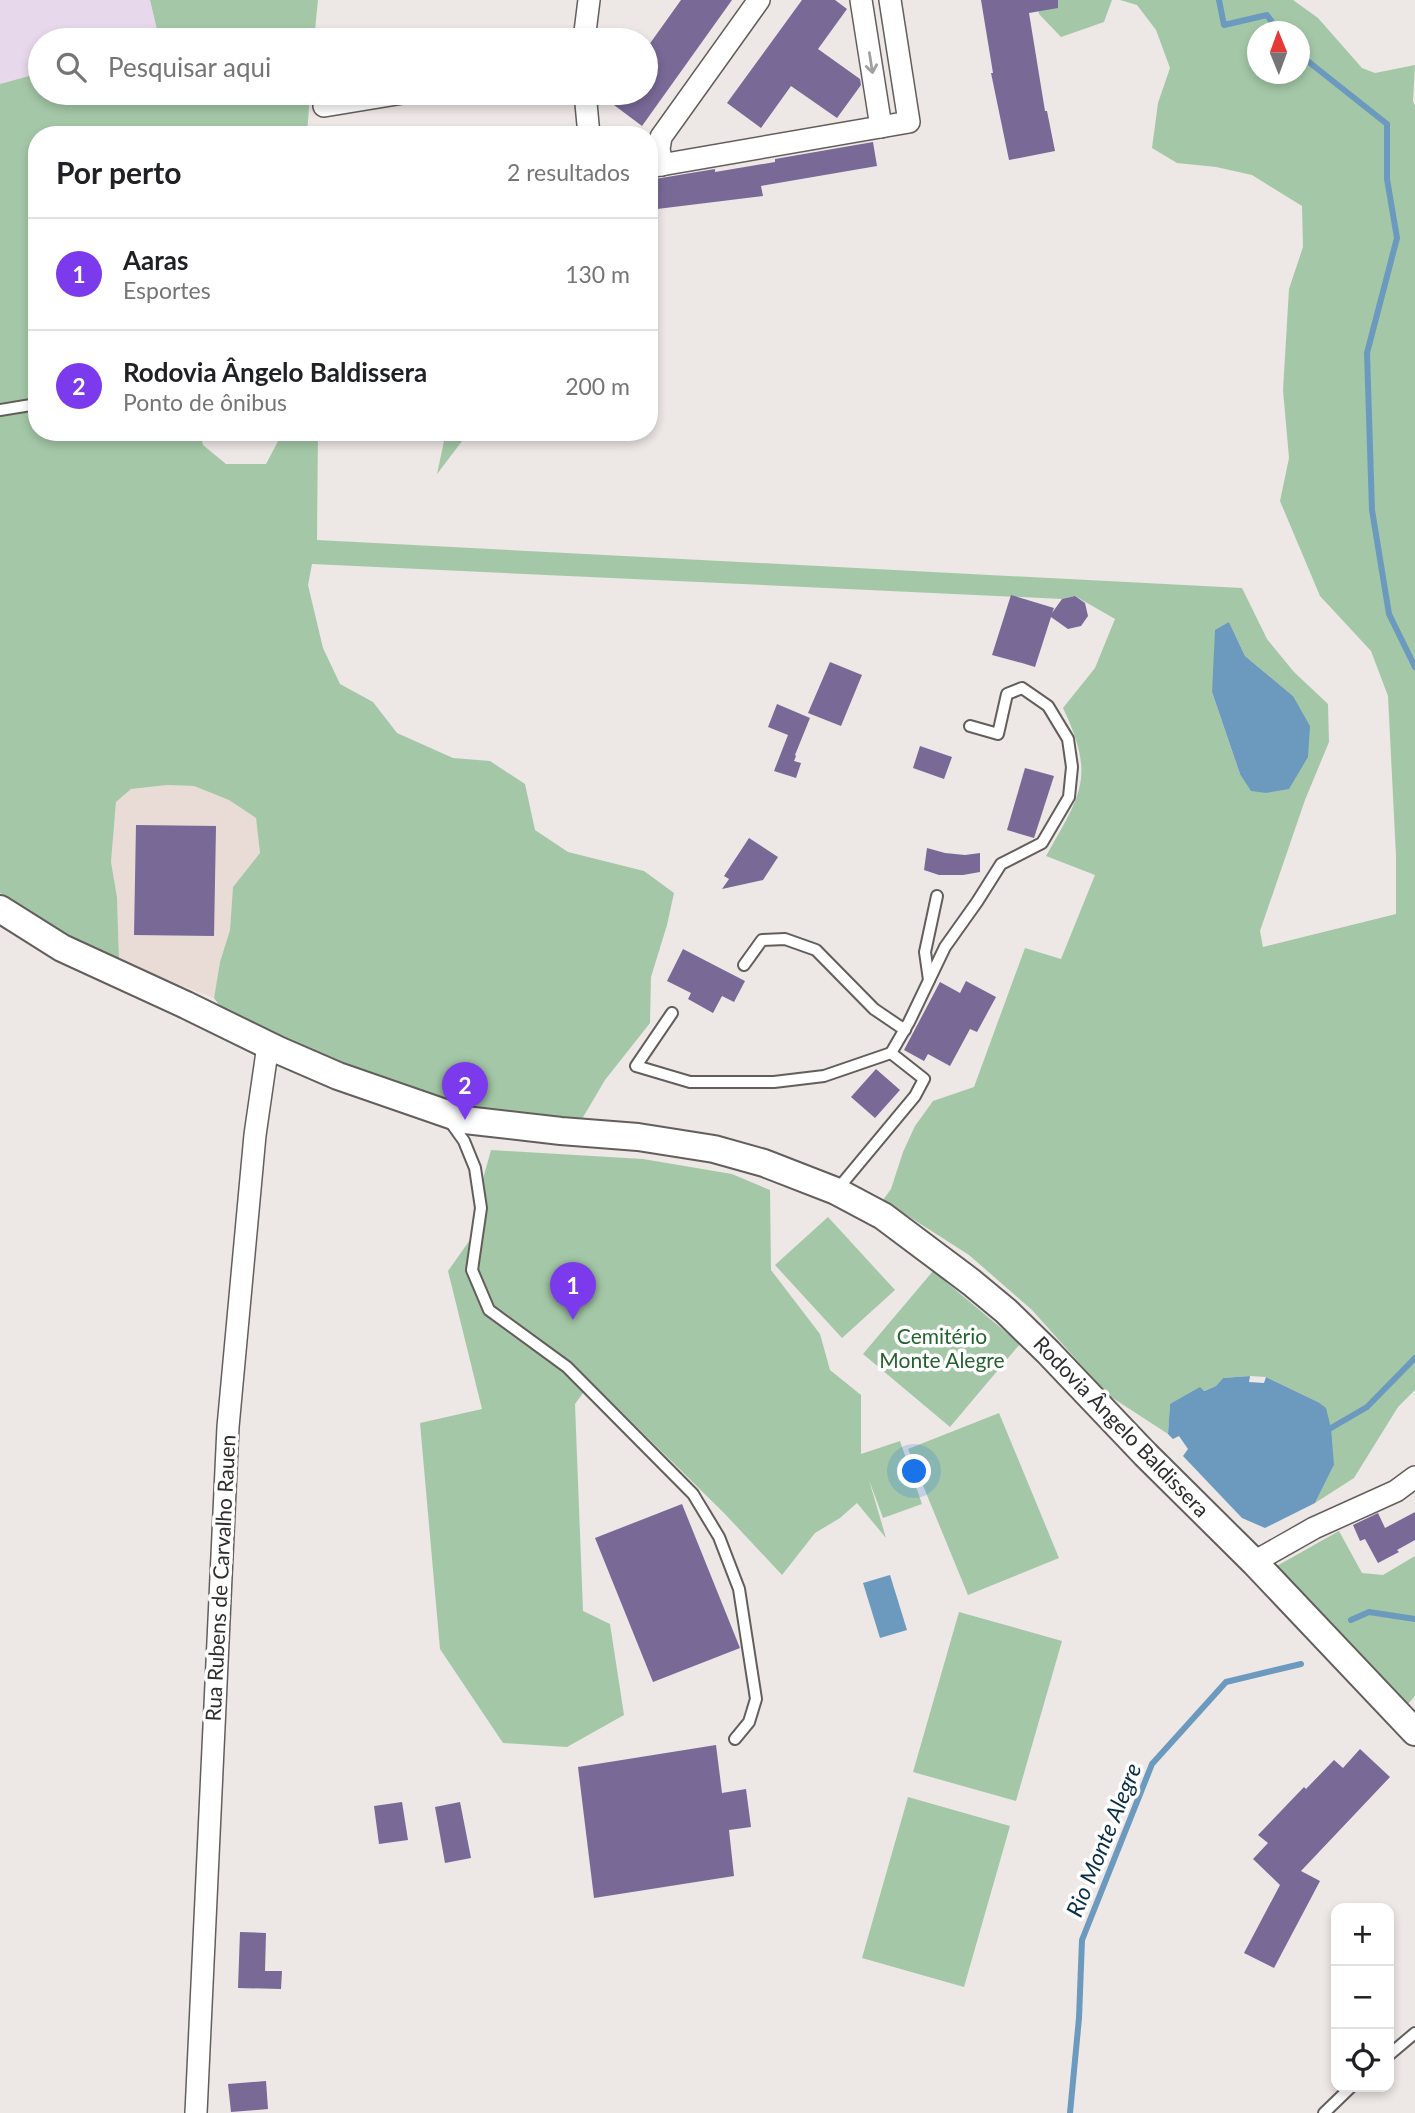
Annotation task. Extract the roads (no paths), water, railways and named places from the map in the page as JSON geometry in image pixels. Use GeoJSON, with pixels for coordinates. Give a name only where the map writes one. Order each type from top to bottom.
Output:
{"type":"FeatureCollection","features":[{"type":"Feature","properties":{"kind":"street"},"geometry":{"type":"LineString","coordinates":[[586,28],[589,0]]}},
{"type":"Feature","properties":{"kind":"street"},"geometry":{"type":"LineString","coordinates":[[658,153],[661,137],[759,0]]}},
{"type":"Feature","properties":{"kind":"street"},"geometry":{"type":"LineString","coordinates":[[861,0],[881,127]]}},
{"type":"Feature","properties":{"kind":"street"},"geometry":{"type":"LineString","coordinates":[[658,165],[909,122],[890,0]]}},
{"type":"Feature","properties":{"kind":"street"},"geometry":{"type":"LineString","coordinates":[[324,107],[335,105]]}},
{"type":"Feature","properties":{"kind":"street"},"geometry":{"type":"LineString","coordinates":[[586,105],[588,126]]}},
{"type":"Feature","properties":{"kind":"street","name":"Rodovia Ângelo Baldissera"},"geometry":{"type":"LineString","coordinates":[[0,909],[62,948],[338,1076],[465,1120],[638,1137],[714,1149],[764,1163],[836,1191],[883,1216],[941,1258],[1006,1311],[1254,1562],[1415,1732]]}},
{"type":"Feature","properties":{"kind":"street","name":"Rua Rubens de Carvalho Rauen"},"geometry":{"type":"LineString","coordinates":[[196,2113],[228,1427],[255,1135],[268,1045]]}},
{"type":"Feature","properties":{"kind":"street"},"geometry":{"type":"LineString","coordinates":[[1254,1562],[1314,1528],[1396,1491],[1415,1477]]}},
{"type":"Feature","properties":{"kind":"lane"},"geometry":{"type":"LineString","coordinates":[[0,410],[28,405]]}},
{"type":"Feature","properties":{"kind":"lane"},"geometry":{"type":"LineString","coordinates":[[672,1013],[636,1066],[690,1082],[774,1082],[824,1076],[891,1053],[945,947],[1001,864],[1042,843],[1069,797],[1072,766],[1068,739],[1048,706],[1022,688],[1007,694],[998,734],[970,726]]}},
{"type":"Feature","properties":{"kind":"lane"},"geometry":{"type":"LineString","coordinates":[[929,980],[925,952],[937,896]]}},
{"type":"Feature","properties":{"kind":"lane"},"geometry":{"type":"LineString","coordinates":[[744,965],[762,940],[785,939],[816,950],[874,1009],[905,1030]]}},
{"type":"Feature","properties":{"kind":"lane"},"geometry":{"type":"LineString","coordinates":[[836,1191],[915,1096],[924,1079],[891,1053]]}},
{"type":"Feature","properties":{"kind":"lane"},"geometry":{"type":"LineString","coordinates":[[443,1112],[464,1141],[475,1168],[481,1208],[472,1270],[489,1310],[567,1367],[693,1494],[719,1537],[739,1589],[756,1699],[748,1722],[735,1739]]}},
{"type":"Feature","properties":{"kind":"lane"},"geometry":{"type":"LineString","coordinates":[[1394,2051],[1415,2033]]}},
{"type":"Feature","properties":{"kind":"lane"},"geometry":{"type":"LineString","coordinates":[[1324,2113],[1345,2092]]}},
{"type":"Feature","properties":{"kind":"water"},"geometry":{"type":"Polygon","coordinates":[[[1229,622],[1245,656],[1293,696],[1310,726],[1308,757],[1289,789],[1266,793],[1251,791],[1240,774],[1212,692],[1215,630],[1229,622]]]}},
{"type":"Feature","properties":{"kind":"water"},"geometry":{"type":"Polygon","coordinates":[[[1250,1376],[1249,1382],[1264,1383],[1266,1377],[1318,1402],[1326,1408],[1331,1428],[1334,1465],[1315,1503],[1265,1528],[1242,1518],[1183,1456],[1188,1449],[1179,1436],[1173,1439],[1168,1434],[1170,1404],[1200,1387],[1204,1391],[1216,1386],[1223,1378],[1250,1376]]]}},
{"type":"Feature","properties":{"kind":"water"},"geometry":{"type":"Polygon","coordinates":[[[890,1575],[907,1630],[880,1638],[863,1583],[890,1575]]]}},
{"type":"Feature","properties":{"kind":"waterway"},"geometry":{"type":"LineString","coordinates":[[1219,0],[1224,25],[1267,15],[1271,21]]}},
{"type":"Feature","properties":{"kind":"waterway"},"geometry":{"type":"LineString","coordinates":[[1310,63],[1387,124],[1387,179],[1397,238],[1367,353],[1372,510],[1389,614],[1415,667]]}},
{"type":"Feature","properties":{"kind":"waterway"},"geometry":{"type":"LineString","coordinates":[[1331,1428],[1367,1407],[1415,1358]]}},
{"type":"Feature","properties":{"kind":"waterway","name":"Rio Monte Alegre"},"geometry":{"type":"LineString","coordinates":[[1351,1620],[1369,1612],[1415,1619]]}},
{"type":"Feature","properties":{"kind":"waterway","name":"Rio Monte Alegre"},"geometry":{"type":"LineString","coordinates":[[1070,2113],[1079,2018],[1082,1940],[1152,1764],[1226,1682],[1301,1664]]}},
{"type":"Feature","properties":{"kind":"place","name":"Rodovia Ângelo Baldissera"},"geometry":{"type":"Point","coordinates":[465,1120]}},
{"type":"Feature","properties":{"kind":"place","name":"Aaras"},"geometry":{"type":"Point","coordinates":[573,1320]}},
{"type":"Feature","properties":{"kind":"park label","name":"Cemitério Monte Alegre"},"geometry":{"type":"Point","coordinates":[942,1349]}}]}
